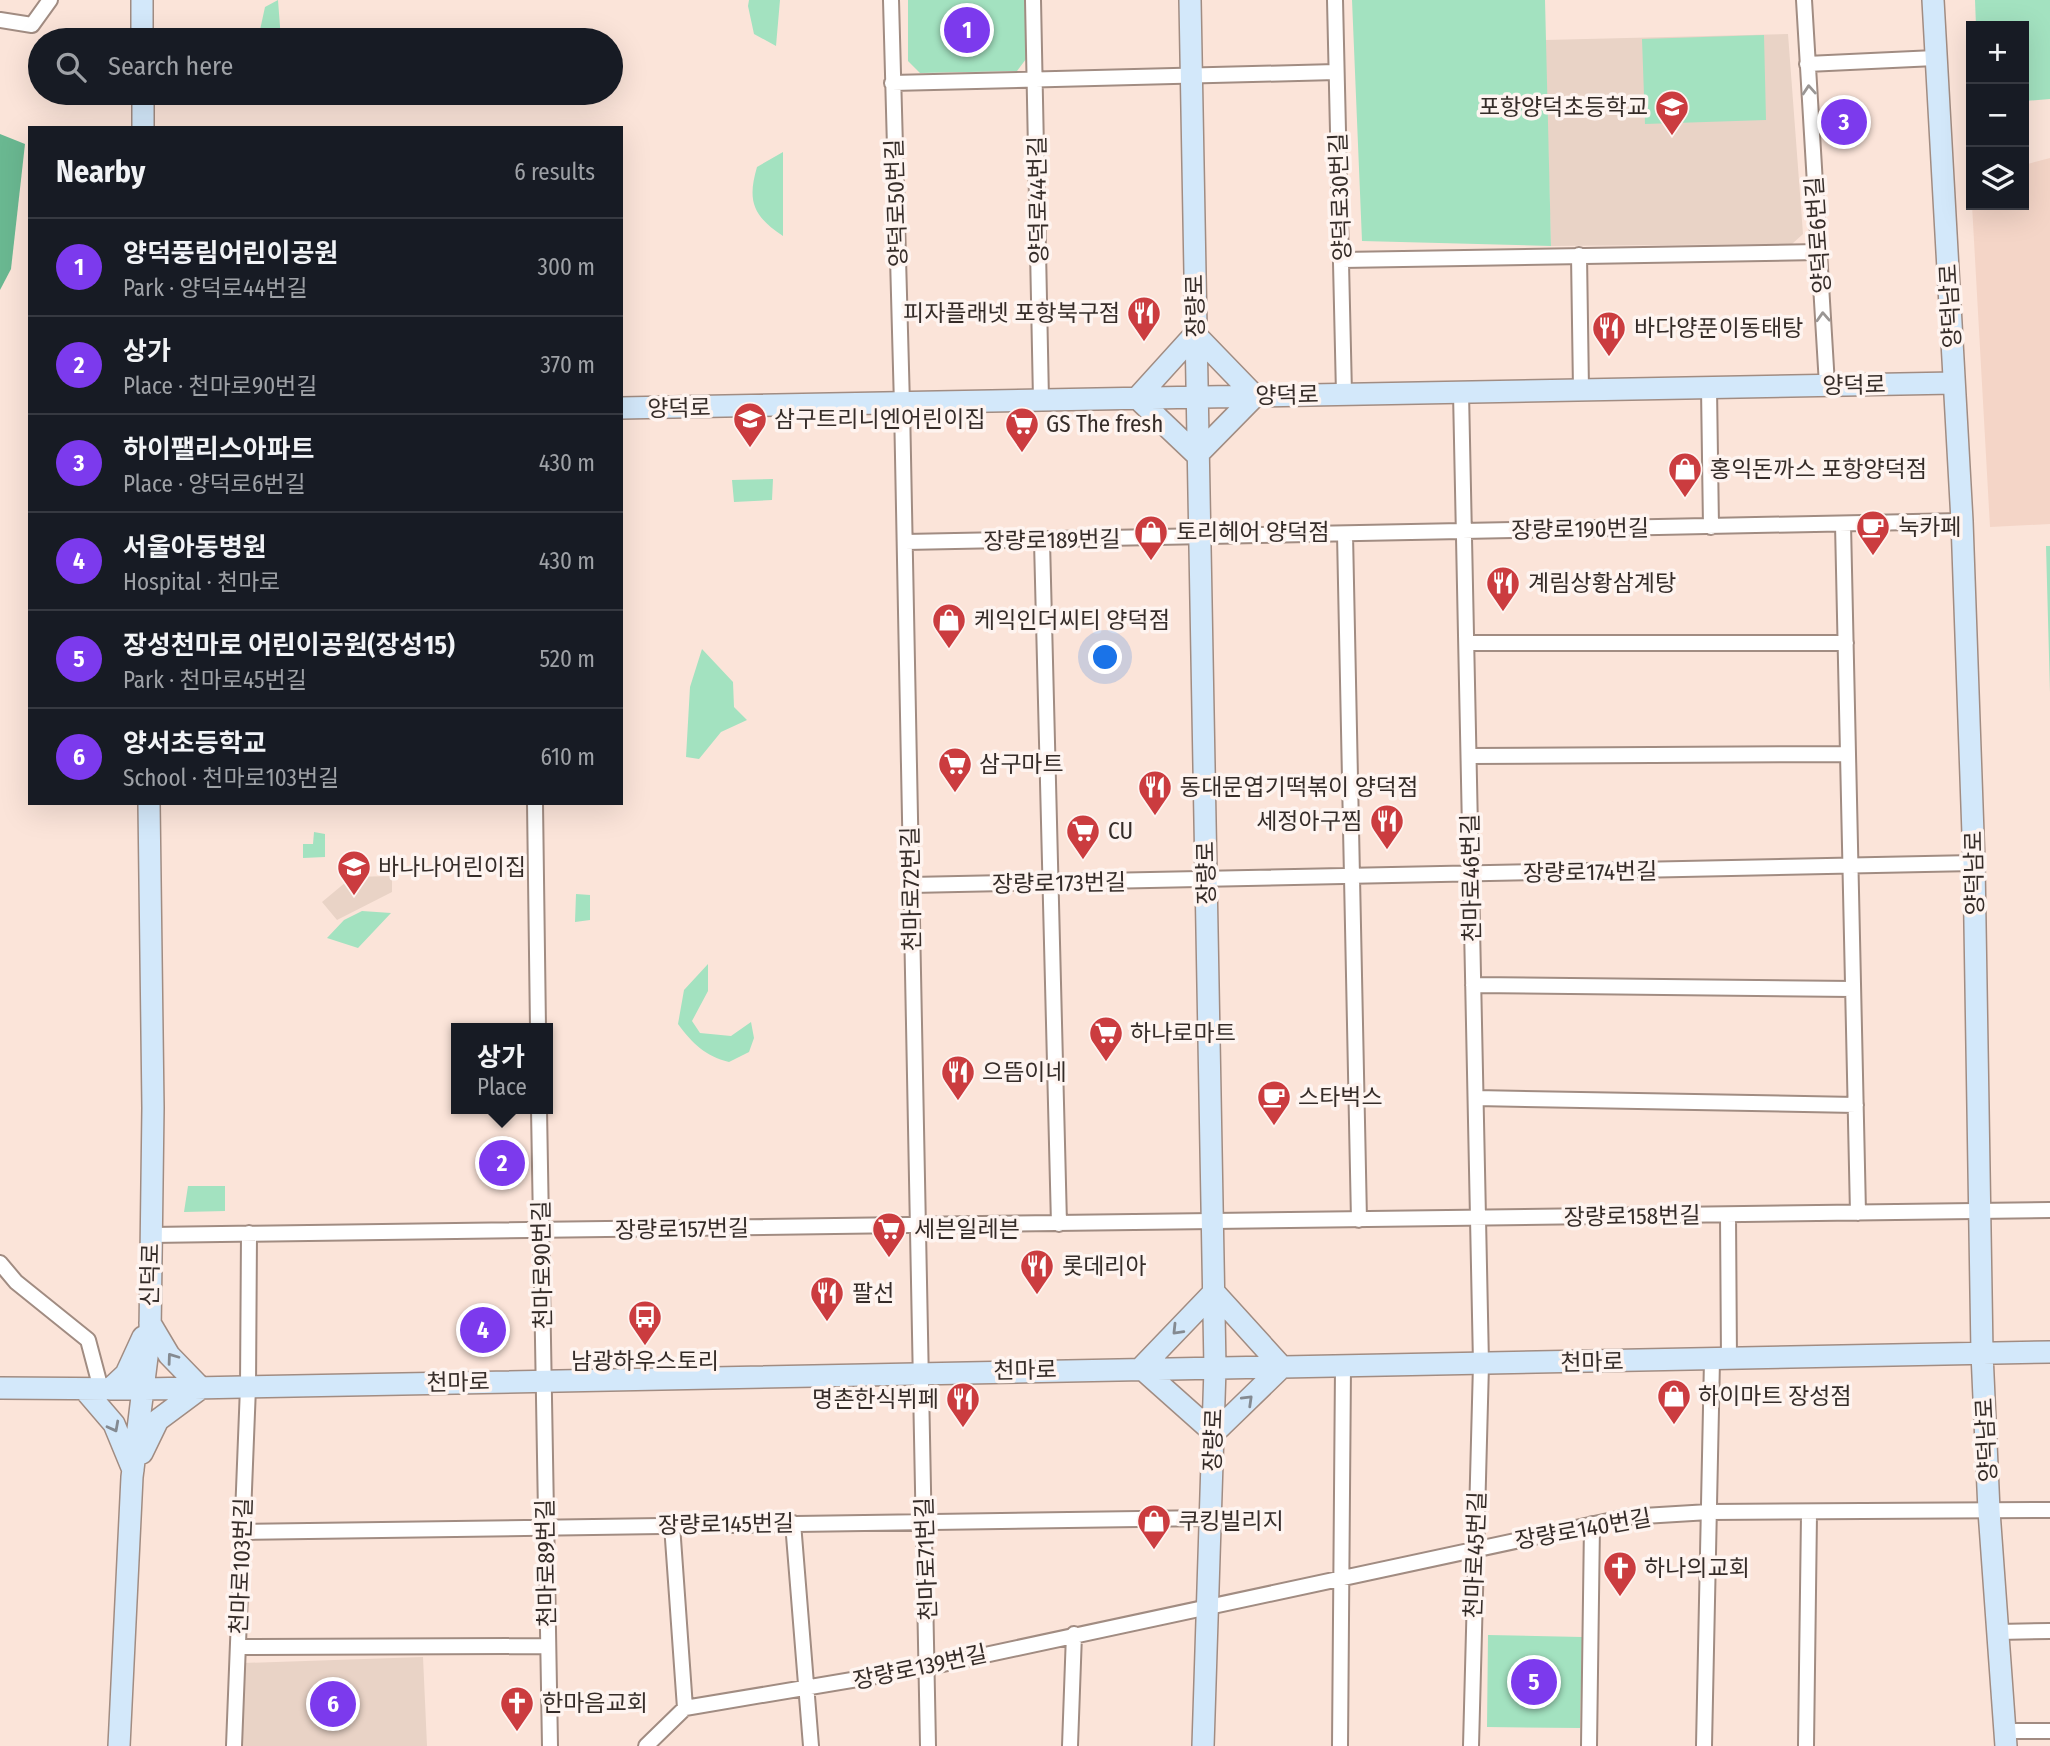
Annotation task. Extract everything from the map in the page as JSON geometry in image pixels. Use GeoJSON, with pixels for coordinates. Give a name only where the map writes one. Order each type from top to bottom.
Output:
{"type":"FeatureCollection","features":[{"type":"Feature","properties":{"kind":"street"},"geometry":{"type":"LineString","coordinates":[[0,20],[32,25],[50,0]]}},
{"type":"Feature","properties":{"kind":"street"},"geometry":{"type":"LineString","coordinates":[[142,0],[142,28]]}},
{"type":"Feature","properties":{"kind":"street","name":"양덕로50번길"},"geometry":{"type":"LineString","coordinates":[[891,0],[902,405]]}},
{"type":"Feature","properties":{"kind":"street","name":"양덕로44번길"},"geometry":{"type":"LineString","coordinates":[[1033,0],[1041,400]]}},
{"type":"Feature","properties":{"kind":"street","name":"장량로"},"geometry":{"type":"LineString","coordinates":[[1190,0],[1215,1367],[1203,1746]]}},
{"type":"Feature","properties":{"kind":"street","name":"양덕로30번길"},"geometry":{"type":"LineString","coordinates":[[1335,0],[1345,394]]}},
{"type":"Feature","properties":{"kind":"street","name":"양덕로6번길"},"geometry":{"type":"LineString","coordinates":[[1804,0],[1827,385]]}},
{"type":"Feature","properties":{"kind":"street","name":"양덕남로"},"geometry":{"type":"LineString","coordinates":[[1933,0],[1962,521],[1974,863],[1982,1353],[1989,1511],[2005,1738]]}},
{"type":"Feature","properties":{"kind":"street"},"geometry":{"type":"LineString","coordinates":[[1807,64],[1935,58]]}},
{"type":"Feature","properties":{"kind":"street"},"geometry":{"type":"LineString","coordinates":[[892,83],[1192,73],[1336,72]]}},
{"type":"Feature","properties":{"kind":"street"},"geometry":{"type":"LineString","coordinates":[[143,105],[143,126]]}},
{"type":"Feature","properties":{"kind":"street"},"geometry":{"type":"LineString","coordinates":[[1342,260],[1819,252]]}},
{"type":"Feature","properties":{"kind":"street"},"geometry":{"type":"LineString","coordinates":[[1579,255],[1581,390]]}},
{"type":"Feature","properties":{"kind":"street"},"geometry":{"type":"LineString","coordinates":[[1195,334],[1255,396],[1197,455],[1137,398],[1195,334]]}},
{"type":"Feature","properties":{"kind":"street","name":"양덕로"},"geometry":{"type":"LineString","coordinates":[[623,408],[902,405],[1954,383]]}},
{"type":"Feature","properties":{"kind":"street"},"geometry":{"type":"LineString","coordinates":[[1709,388],[1710,527]]}},
{"type":"Feature","properties":{"kind":"street","name":"천마로46번길"},"geometry":{"type":"LineString","coordinates":[[1461,392],[1481,1364]]}},
{"type":"Feature","properties":{"kind":"street","name":"천마로72번길"},"geometry":{"type":"LineString","coordinates":[[902,405],[921,1372]]}},
{"type":"Feature","properties":{"kind":"street","name":"장량로190번길"},"geometry":{"type":"LineString","coordinates":[[1198,537],[1962,521]]}},
{"type":"Feature","properties":{"kind":"street"},"geometry":{"type":"LineString","coordinates":[[1843,524],[1858,1213]]}},
{"type":"Feature","properties":{"kind":"street"},"geometry":{"type":"LineString","coordinates":[[1345,534],[1359,1220]]}},
{"type":"Feature","properties":{"kind":"street","name":"장량로189번길"},"geometry":{"type":"LineString","coordinates":[[905,542],[1198,537]]}},
{"type":"Feature","properties":{"kind":"street"},"geometry":{"type":"LineString","coordinates":[[1042,541],[1059,1224]]}},
{"type":"Feature","properties":{"kind":"street"},"geometry":{"type":"LineString","coordinates":[[1466,643],[1846,643]]}},
{"type":"Feature","properties":{"kind":"street"},"geometry":{"type":"LineString","coordinates":[[1469,757],[1848,754]]}},
{"type":"Feature","properties":{"kind":"street","name":"신덕로"},"geometry":{"type":"LineString","coordinates":[[119,1746],[133,1471],[150,1322],[153,1108],[149,805]]}},
{"type":"Feature","properties":{"kind":"street"},"geometry":{"type":"LineString","coordinates":[[535,805],[538,1023]]}},
{"type":"Feature","properties":{"kind":"street","name":"장량로174번길"},"geometry":{"type":"LineString","coordinates":[[1206,881],[1974,863]]}},
{"type":"Feature","properties":{"kind":"street","name":"장량로173번길"},"geometry":{"type":"LineString","coordinates":[[911,885],[1206,881]]}},
{"type":"Feature","properties":{"kind":"street"},"geometry":{"type":"LineString","coordinates":[[1473,985],[1853,989]]}},
{"type":"Feature","properties":{"kind":"street"},"geometry":{"type":"LineString","coordinates":[[1476,1098],[1856,1105]]}},
{"type":"Feature","properties":{"kind":"street","name":"천마로90번길"},"geometry":{"type":"LineString","coordinates":[[539,1114],[544,1380]]}},
{"type":"Feature","properties":{"kind":"street","name":"장량로158번길"},"geometry":{"type":"LineString","coordinates":[[1213,1222],[2050,1210]]}},
{"type":"Feature","properties":{"kind":"street"},"geometry":{"type":"LineString","coordinates":[[1704,1746],[1709,1513],[1721,1360],[1728,1215]]}},
{"type":"Feature","properties":{"kind":"street","name":"장량로157번길"},"geometry":{"type":"LineString","coordinates":[[151,1235],[1213,1222]]}},
{"type":"Feature","properties":{"kind":"street","name":"천마로103번길"},"geometry":{"type":"LineString","coordinates":[[234,1746],[243,1532],[249,1233]]}},
{"type":"Feature","properties":{"kind":"street"},"geometry":{"type":"LineString","coordinates":[[0,1263],[16,1282],[89,1340],[98,1389],[133,1471]]}},
{"type":"Feature","properties":{"kind":"street"},"geometry":{"type":"LineString","coordinates":[[1214,1292],[1282,1367],[1214,1433],[1140,1368],[1214,1292]]}},
{"type":"Feature","properties":{"kind":"street"},"geometry":{"type":"LineString","coordinates":[[133,1471],[158,1420],[201,1388],[169,1355],[150,1322]]}},
{"type":"Feature","properties":{"kind":"street"},"geometry":{"type":"LineString","coordinates":[[98,1389],[126,1374],[150,1322]]}},
{"type":"Feature","properties":{"kind":"street","name":"천마로"},"geometry":{"type":"LineString","coordinates":[[0,1388],[144,1390],[921,1372],[1721,1360],[2050,1352]]}},
{"type":"Feature","properties":{"kind":"street","name":"천마로45번길"},"geometry":{"type":"LineString","coordinates":[[1471,1746],[1474,1549],[1481,1364]]}},
{"type":"Feature","properties":{"kind":"street"},"geometry":{"type":"LineString","coordinates":[[1340,1746],[1343,1366]]}},
{"type":"Feature","properties":{"kind":"street","name":"천마로71번길"},"geometry":{"type":"LineString","coordinates":[[921,1372],[929,1667],[928,1746]]}},
{"type":"Feature","properties":{"kind":"street","name":"천마로89번길"},"geometry":{"type":"LineString","coordinates":[[544,1380],[550,1746]]}},
{"type":"Feature","properties":{"kind":"street","name":"장량로140번길"},"geometry":{"type":"LineString","coordinates":[[1207,1608],[1628,1517],[1709,1513],[2050,1510]]}},
{"type":"Feature","properties":{"kind":"street"},"geometry":{"type":"LineString","coordinates":[[1806,1746],[1809,1514]]}},
{"type":"Feature","properties":{"kind":"street","name":"장량로145번길"},"geometry":{"type":"LineString","coordinates":[[243,1532],[925,1520],[1209,1518]]}},
{"type":"Feature","properties":{"kind":"street"},"geometry":{"type":"LineString","coordinates":[[793,1523],[811,1746]]}},
{"type":"Feature","properties":{"kind":"street"},"geometry":{"type":"LineString","coordinates":[[1589,1746],[1592,1524]]}},
{"type":"Feature","properties":{"kind":"street"},"geometry":{"type":"LineString","coordinates":[[646,1746],[685,1708],[672,1525]]}},
{"type":"Feature","properties":{"kind":"street","name":"장량로139번길"},"geometry":{"type":"LineString","coordinates":[[685,1708],[805,1690],[929,1667],[1074,1634],[1207,1608]]}},
{"type":"Feature","properties":{"kind":"street"},"geometry":{"type":"LineString","coordinates":[[1998,1632],[2050,1631]]}},
{"type":"Feature","properties":{"kind":"street"},"geometry":{"type":"LineString","coordinates":[[1070,1746],[1074,1634]]}},
{"type":"Feature","properties":{"kind":"street"},"geometry":{"type":"LineString","coordinates":[[239,1647],[548,1646]]}},
{"type":"Feature","properties":{"kind":"street"},"geometry":{"type":"LineString","coordinates":[[2005,1738],[2050,1731]]}},
{"type":"Feature","properties":{"kind":"shaded area","name":"포항양덕초등학교"},"geometry":{"type":"Polygon","coordinates":[[[1788,34],[1803,234],[1792,244],[1551,246],[1545,40],[1788,34]]]}},
{"type":"Feature","properties":{"kind":"shaded area"},"geometry":{"type":"Polygon","coordinates":[[[2050,158],[2050,524],[1990,527],[1972,210],[2029,210],[2029,164],[2050,158]]]}},
{"type":"Feature","properties":{"kind":"shaded area","name":"바나나어린이집"},"geometry":{"type":"Polygon","coordinates":[[[392,876],[392,892],[337,920],[322,902],[352,877],[392,876]]]}},
{"type":"Feature","properties":{"kind":"shaded area"},"geometry":{"type":"Polygon","coordinates":[[[423,1657],[427,1746],[240,1746],[243,1663],[423,1657]]]}},
{"type":"Feature","properties":{"kind":"green space"},"geometry":{"type":"Polygon","coordinates":[[[278,0],[280,28],[260,28],[265,7],[278,0]]]}},
{"type":"Feature","properties":{"kind":"green space"},"geometry":{"type":"Polygon","coordinates":[[[749,0],[780,0],[776,46],[754,34],[749,0]]]}},
{"type":"Feature","properties":{"kind":"green space"},"geometry":{"type":"Polygon","coordinates":[[[908,0],[1025,0],[1026,59],[1017,71],[920,73],[908,61],[908,0]]]}},
{"type":"Feature","properties":{"kind":"green space"},"geometry":{"type":"Polygon","coordinates":[[[1352,0],[1545,0],[1551,246],[1362,241],[1352,0]]]}},
{"type":"Feature","properties":{"kind":"green space"},"geometry":{"type":"Polygon","coordinates":[[[1975,0],[2050,0],[2050,99],[2029,101],[2029,21],[1976,21],[1975,0]]]}},
{"type":"Feature","properties":{"kind":"green space"},"geometry":{"type":"Polygon","coordinates":[[[1764,35],[1766,120],[1645,124],[1642,39],[1764,35]]]}},
{"type":"Feature","properties":{"kind":"green space"},"geometry":{"type":"Polygon","coordinates":[[[0,134],[25,144],[11,269],[0,290],[0,134]]]}},
{"type":"Feature","properties":{"kind":"green space"},"geometry":{"type":"Polygon","coordinates":[[[783,152],[783,236],[759,214],[755,207],[753,189],[757,167],[783,152]]]}},
{"type":"Feature","properties":{"kind":"green space"},"geometry":{"type":"Polygon","coordinates":[[[773,479],[772,500],[734,502],[732,480],[773,479]]]}},
{"type":"Feature","properties":{"kind":"green space"},"geometry":{"type":"Polygon","coordinates":[[[2046,546],[2050,546],[2050,693],[2046,546]]]}},
{"type":"Feature","properties":{"kind":"green space"},"geometry":{"type":"Polygon","coordinates":[[[702,649],[733,682],[734,707],[747,720],[721,732],[699,759],[686,757],[690,687],[702,649]]]}},
{"type":"Feature","properties":{"kind":"green space"},"geometry":{"type":"Polygon","coordinates":[[[314,832],[325,834],[325,857],[303,858],[303,844],[313,844],[314,832]]]}},
{"type":"Feature","properties":{"kind":"green space"},"geometry":{"type":"Polygon","coordinates":[[[576,894],[590,895],[590,920],[575,922],[576,894]]]}},
{"type":"Feature","properties":{"kind":"green space"},"geometry":{"type":"Polygon","coordinates":[[[362,911],[391,913],[358,948],[327,938],[344,920],[362,911]]]}},
{"type":"Feature","properties":{"kind":"green space"},"geometry":{"type":"Polygon","coordinates":[[[708,964],[708,991],[692,1021],[700,1033],[731,1036],[751,1022],[754,1038],[749,1052],[729,1062],[700,1048],[678,1024],[684,990],[708,964]]]}},
{"type":"Feature","properties":{"kind":"green space"},"geometry":{"type":"Polygon","coordinates":[[[188,1186],[225,1186],[225,1211],[184,1212],[188,1186]]]}},
{"type":"Feature","properties":{"kind":"green space"},"geometry":{"type":"Polygon","coordinates":[[[1488,1635],[1582,1637],[1580,1728],[1487,1727],[1488,1635]]]}},
{"type":"Feature","properties":{"kind":"place","name":"양덕풍림어린이공원"},"geometry":{"type":"Point","coordinates":[967,30]}},
{"type":"Feature","properties":{"kind":"place","name":"하이팰리스아파트"},"geometry":{"type":"Point","coordinates":[1844,122]}},
{"type":"Feature","properties":{"kind":"place","name":"포항양덕초등학교"},"geometry":{"type":"Point","coordinates":[1672,137]}},
{"type":"Feature","properties":{"kind":"place","name":"피자플래넷 포항북구점"},"geometry":{"type":"Point","coordinates":[1144,343]}},
{"type":"Feature","properties":{"kind":"place","name":"바다양푼이동태탕"},"geometry":{"type":"Point","coordinates":[1609,358]}},
{"type":"Feature","properties":{"kind":"place","name":"삼구트리니엔어린이집"},"geometry":{"type":"Point","coordinates":[750,449]}},
{"type":"Feature","properties":{"kind":"place","name":"GS The fresh"},"geometry":{"type":"Point","coordinates":[1022,454]}},
{"type":"Feature","properties":{"kind":"place","name":"홍익돈까스 포항양덕점"},"geometry":{"type":"Point","coordinates":[1685,499]}},
{"type":"Feature","properties":{"kind":"place","name":"눅카페"},"geometry":{"type":"Point","coordinates":[1873,557]}},
{"type":"Feature","properties":{"kind":"place","name":"토리헤어 양덕점"},"geometry":{"type":"Point","coordinates":[1151,562]}},
{"type":"Feature","properties":{"kind":"place","name":"계림상황삼계탕"},"geometry":{"type":"Point","coordinates":[1503,613]}},
{"type":"Feature","properties":{"kind":"place","name":"케익인더씨티 양덕점"},"geometry":{"type":"Point","coordinates":[949,650]}},
{"type":"Feature","properties":{"kind":"place","name":"삼구마트"},"geometry":{"type":"Point","coordinates":[955,794]}},
{"type":"Feature","properties":{"kind":"place","name":"동대문엽기떡볶이 양덕점"},"geometry":{"type":"Point","coordinates":[1155,817]}},
{"type":"Feature","properties":{"kind":"place","name":"세정아구찜"},"geometry":{"type":"Point","coordinates":[1387,851]}},
{"type":"Feature","properties":{"kind":"place","name":"CU"},"geometry":{"type":"Point","coordinates":[1083,861]}},
{"type":"Feature","properties":{"kind":"place","name":"바나나어린이집"},"geometry":{"type":"Point","coordinates":[354,897]}},
{"type":"Feature","properties":{"kind":"place","name":"하나로마트"},"geometry":{"type":"Point","coordinates":[1106,1063]}},
{"type":"Feature","properties":{"kind":"place","name":"으뜸이네"},"geometry":{"type":"Point","coordinates":[958,1102]}},
{"type":"Feature","properties":{"kind":"place","name":"스타벅스"},"geometry":{"type":"Point","coordinates":[1274,1127]}},
{"type":"Feature","properties":{"kind":"place","name":"상가"},"geometry":{"type":"Point","coordinates":[502,1163]}},
{"type":"Feature","properties":{"kind":"place","name":"세븐일레븐"},"geometry":{"type":"Point","coordinates":[889,1259]}},
{"type":"Feature","properties":{"kind":"place","name":"롯데리아"},"geometry":{"type":"Point","coordinates":[1037,1296]}},
{"type":"Feature","properties":{"kind":"place","name":"팔선"},"geometry":{"type":"Point","coordinates":[827,1323]}},
{"type":"Feature","properties":{"kind":"place","name":"서울아동병원"},"geometry":{"type":"Point","coordinates":[483,1330]}},
{"type":"Feature","properties":{"kind":"place","name":"남광하우스토리"},"geometry":{"type":"Point","coordinates":[645,1347]}},
{"type":"Feature","properties":{"kind":"place","name":"하이마트 장성점"},"geometry":{"type":"Point","coordinates":[1674,1426]}},
{"type":"Feature","properties":{"kind":"place","name":"명촌한식뷔페"},"geometry":{"type":"Point","coordinates":[963,1429]}},
{"type":"Feature","properties":{"kind":"place","name":"쿠킹빌리지"},"geometry":{"type":"Point","coordinates":[1154,1551]}},
{"type":"Feature","properties":{"kind":"place","name":"하나의교회"},"geometry":{"type":"Point","coordinates":[1620,1598]}},
{"type":"Feature","properties":{"kind":"place","name":"장성천마로 어린이공원(장성15)"},"geometry":{"type":"Point","coordinates":[1534,1682]}},
{"type":"Feature","properties":{"kind":"place","name":"양서초등학교"},"geometry":{"type":"Point","coordinates":[333,1704]}},
{"type":"Feature","properties":{"kind":"place","name":"한마음교회"},"geometry":{"type":"Point","coordinates":[517,1733]}}]}
